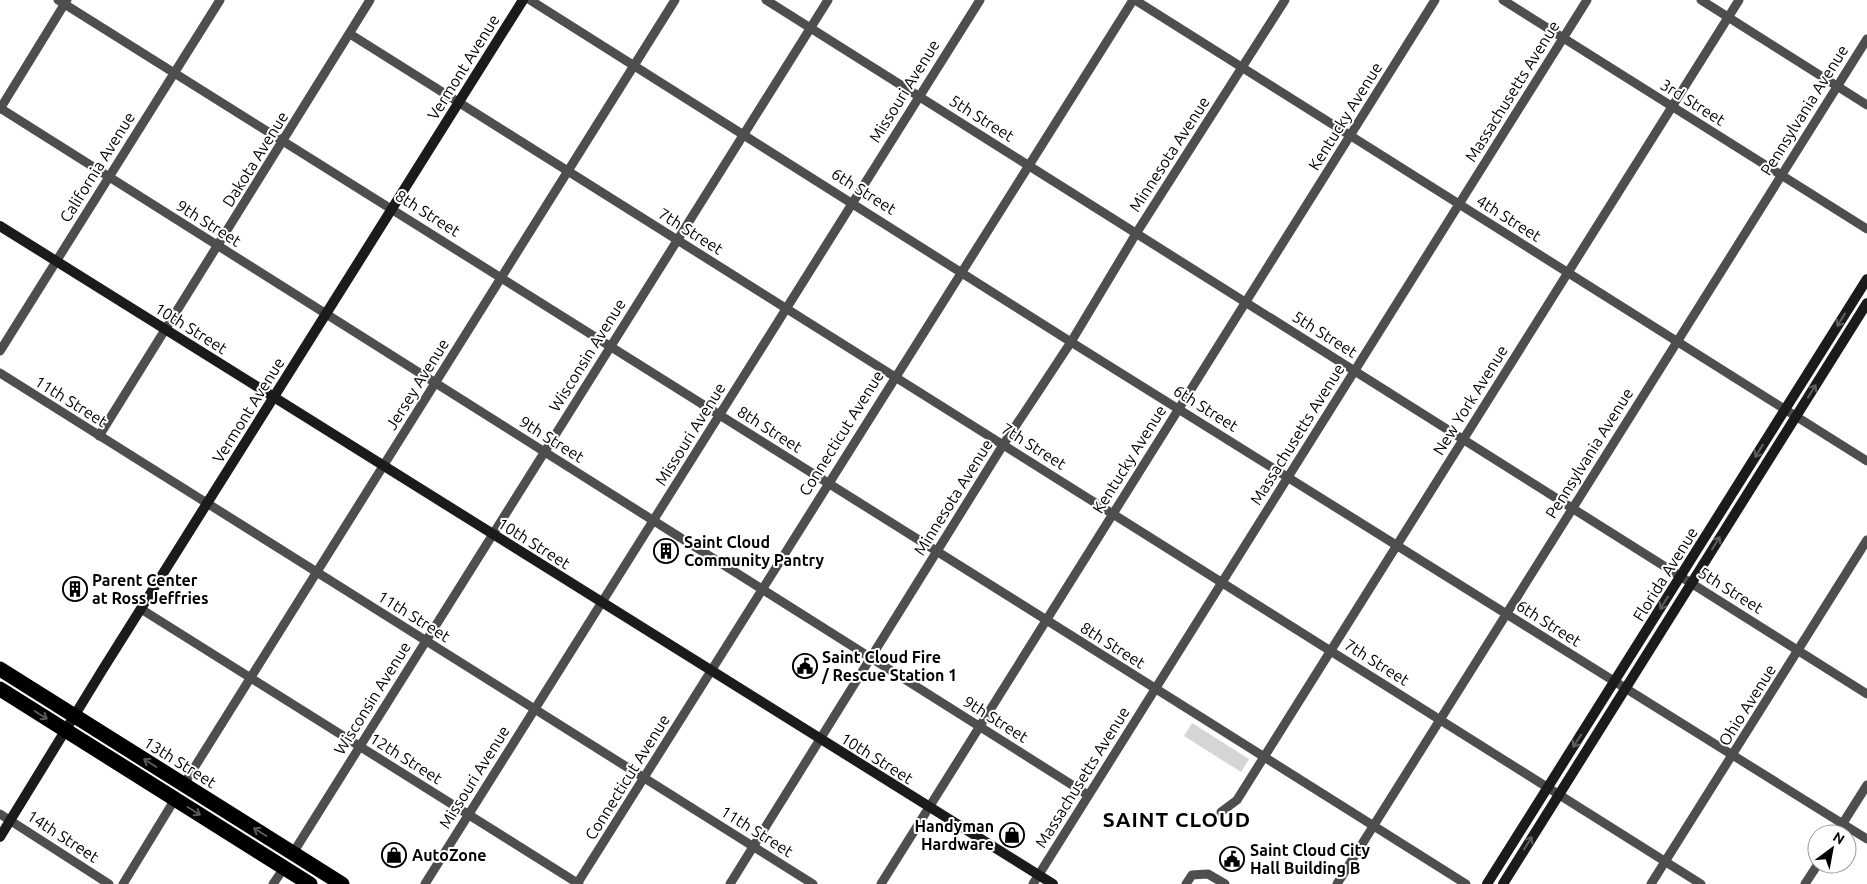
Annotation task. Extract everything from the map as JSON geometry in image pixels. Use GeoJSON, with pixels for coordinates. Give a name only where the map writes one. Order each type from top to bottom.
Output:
{"type":"FeatureCollection","features":[{"type":"Feature","properties":{"kind":"highway","name":"13th Street"},"geometry":{"type":"LineString","coordinates":[[0,669],[342,884]]}},
{"type":"Feature","properties":{"kind":"highway"},"geometry":{"type":"LineString","coordinates":[[0,689],[310,884]]}},
{"type":"Feature","properties":{"kind":"highway"},"geometry":{"type":"LineString","coordinates":[[262,854],[277,857],[293,853]]}},
{"type":"Feature","properties":{"kind":"highway"},"geometry":{"type":"LineString","coordinates":[[284,868],[300,865],[316,868]]}},
{"type":"Feature","properties":{"kind":"street","name":"California Avenue"},"geometry":{"type":"LineString","coordinates":[[0,351],[220,0]]}},
{"type":"Feature","properties":{"kind":"street","name":"Dakota Avenue"},"geometry":{"type":"LineString","coordinates":[[99,436],[370,0]]}},
{"type":"Feature","properties":{"kind":"street","name":"Vermont Avenue"},"geometry":{"type":"LineString","coordinates":[[0,838],[523,0]]}},
{"type":"Feature","properties":{"kind":"street","name":"6th Street"},"geometry":{"type":"LineString","coordinates":[[530,0],[962,271],[1071,342],[1843,824]]}},
{"type":"Feature","properties":{"kind":"street","name":"Jersey Avenue"},"geometry":{"type":"LineString","coordinates":[[184,784],[675,0]]}},
{"type":"Feature","properties":{"kind":"street","name":"5th Street"},"geometry":{"type":"LineString","coordinates":[[766,0],[1464,438],[1680,577],[1867,694]]}},
{"type":"Feature","properties":{"kind":"street","name":"Wisconsin Avenue"},"geometry":{"type":"LineString","coordinates":[[293,853],[828,0]]}},
{"type":"Feature","properties":{"kind":"street","name":"Missouri Avenue"},"geometry":{"type":"LineString","coordinates":[[425,884],[980,0]]}},
{"type":"Feature","properties":{"kind":"street","name":"4th Street"},"geometry":{"type":"LineString","coordinates":[[1134,0],[1867,461]]}},
{"type":"Feature","properties":{"kind":"street","name":"Connecticut Avenue"},"geometry":{"type":"LineString","coordinates":[[578,884],[894,376],[1134,0]]}},
{"type":"Feature","properties":{"kind":"street","name":"Minnesota Avenue"},"geometry":{"type":"LineString","coordinates":[[730,884],[1003,445],[1071,342],[1137,232],[1285,0]]}},
{"type":"Feature","properties":{"kind":"street","name":"Kentucky Avenue"},"geometry":{"type":"LineString","coordinates":[[881,884],[1435,0]]}},
{"type":"Feature","properties":{"kind":"street","name":"3rd Street"},"geometry":{"type":"LineString","coordinates":[[1503,0],[1867,229]]}},
{"type":"Feature","properties":{"kind":"street","name":"Massachusetts Avenue"},"geometry":{"type":"LineString","coordinates":[[1036,880],[1154,688],[1587,0]]}},
{"type":"Feature","properties":{"kind":"street"},"geometry":{"type":"LineString","coordinates":[[1701,0],[1867,105]]}},
{"type":"Feature","properties":{"kind":"street","name":"New York Avenue"},"geometry":{"type":"LineString","coordinates":[[1221,812],[1238,800],[1740,0]]}},
{"type":"Feature","properties":{"kind":"street","name":"8th Street"},"geometry":{"type":"LineString","coordinates":[[63,1],[1466,884]]}},
{"type":"Feature","properties":{"kind":"street"},"geometry":{"type":"LineString","coordinates":[[0,108],[63,1]]}},
{"type":"Feature","properties":{"kind":"street","name":"7th Street"},"geometry":{"type":"LineString","coordinates":[[350,34],[1701,884]]}},
{"type":"Feature","properties":{"kind":"street","name":"Pennsylvania Avenue"},"geometry":{"type":"LineString","coordinates":[[1337,884],[1867,39]]}},
{"type":"Feature","properties":{"kind":"street","name":"9th Street"},"geometry":{"type":"LineString","coordinates":[[0,108],[763,588],[1088,795]]}},
{"type":"Feature","properties":{"kind":"street","name":"10th Street"},"geometry":{"type":"LineString","coordinates":[[0,226],[820,739],[929,808],[1036,880],[1053,884]]}},
{"type":"Feature","properties":{"kind":"street","name":"Florida Avenue"},"geometry":{"type":"LineString","coordinates":[[1487,884],[1867,279]]}},
{"type":"Feature","properties":{"kind":"street","name":"Florida Avenue"},"geometry":{"type":"LineString","coordinates":[[1503,884],[1867,303]]}},
{"type":"Feature","properties":{"kind":"street","name":"11th Street"},"geometry":{"type":"LineString","coordinates":[[0,373],[813,884]]}},
{"type":"Feature","properties":{"kind":"street","name":"Ohio Avenue"},"geometry":{"type":"LineString","coordinates":[[1651,884],[1867,540]]}},
{"type":"Feature","properties":{"kind":"street","name":"12th Street"},"geometry":{"type":"LineString","coordinates":[[142,609],[578,884]]}},
{"type":"Feature","properties":{"kind":"street"},"geometry":{"type":"LineString","coordinates":[[1843,824],[1867,785]]}},
{"type":"Feature","properties":{"kind":"street"},"geometry":{"type":"LineString","coordinates":[[123,884],[175,799]]}},
{"type":"Feature","properties":{"kind":"street","name":"14th Street"},"geometry":{"type":"LineString","coordinates":[[0,814],[109,884]]}},
{"type":"Feature","properties":{"kind":"street"},"geometry":{"type":"LineString","coordinates":[[273,884],[284,868]]}},
{"type":"Feature","properties":{"kind":"street"},"geometry":{"type":"LineString","coordinates":[[1186,884],[1192,875],[1198,874],[1208,874],[1225,884]]}},
{"type":"Feature","properties":{"kind":"shaded area"},"geometry":{"type":"Polygon","coordinates":[[[1192,723],[1249,759],[1241,772],[1184,736],[1192,723]]]}},
{"type":"Feature","properties":{"kind":"place","name":"Saint Cloud Community Pantry"},"geometry":{"type":"Point","coordinates":[666,551]}},
{"type":"Feature","properties":{"kind":"place","name":"Parent Center at Ross Jeffries"},"geometry":{"type":"Point","coordinates":[75,589]}},
{"type":"Feature","properties":{"kind":"place","name":"Saint Cloud Fire / Rescue Station 1"},"geometry":{"type":"Point","coordinates":[805,666]}},
{"type":"Feature","properties":{"kind":"place","name":"Handyman Hardware"},"geometry":{"type":"Point","coordinates":[1012,835]}},
{"type":"Feature","properties":{"kind":"place","name":"AutoZone"},"geometry":{"type":"Point","coordinates":[394,855]}},
{"type":"Feature","properties":{"kind":"place","name":"Saint Cloud City Hall Building B"},"geometry":{"type":"Point","coordinates":[1232,859]}},
{"type":"Feature","properties":{"kind":"district","name":"SAINT CLOUD"},"geometry":{"type":"Point","coordinates":[1177,820]}}]}
